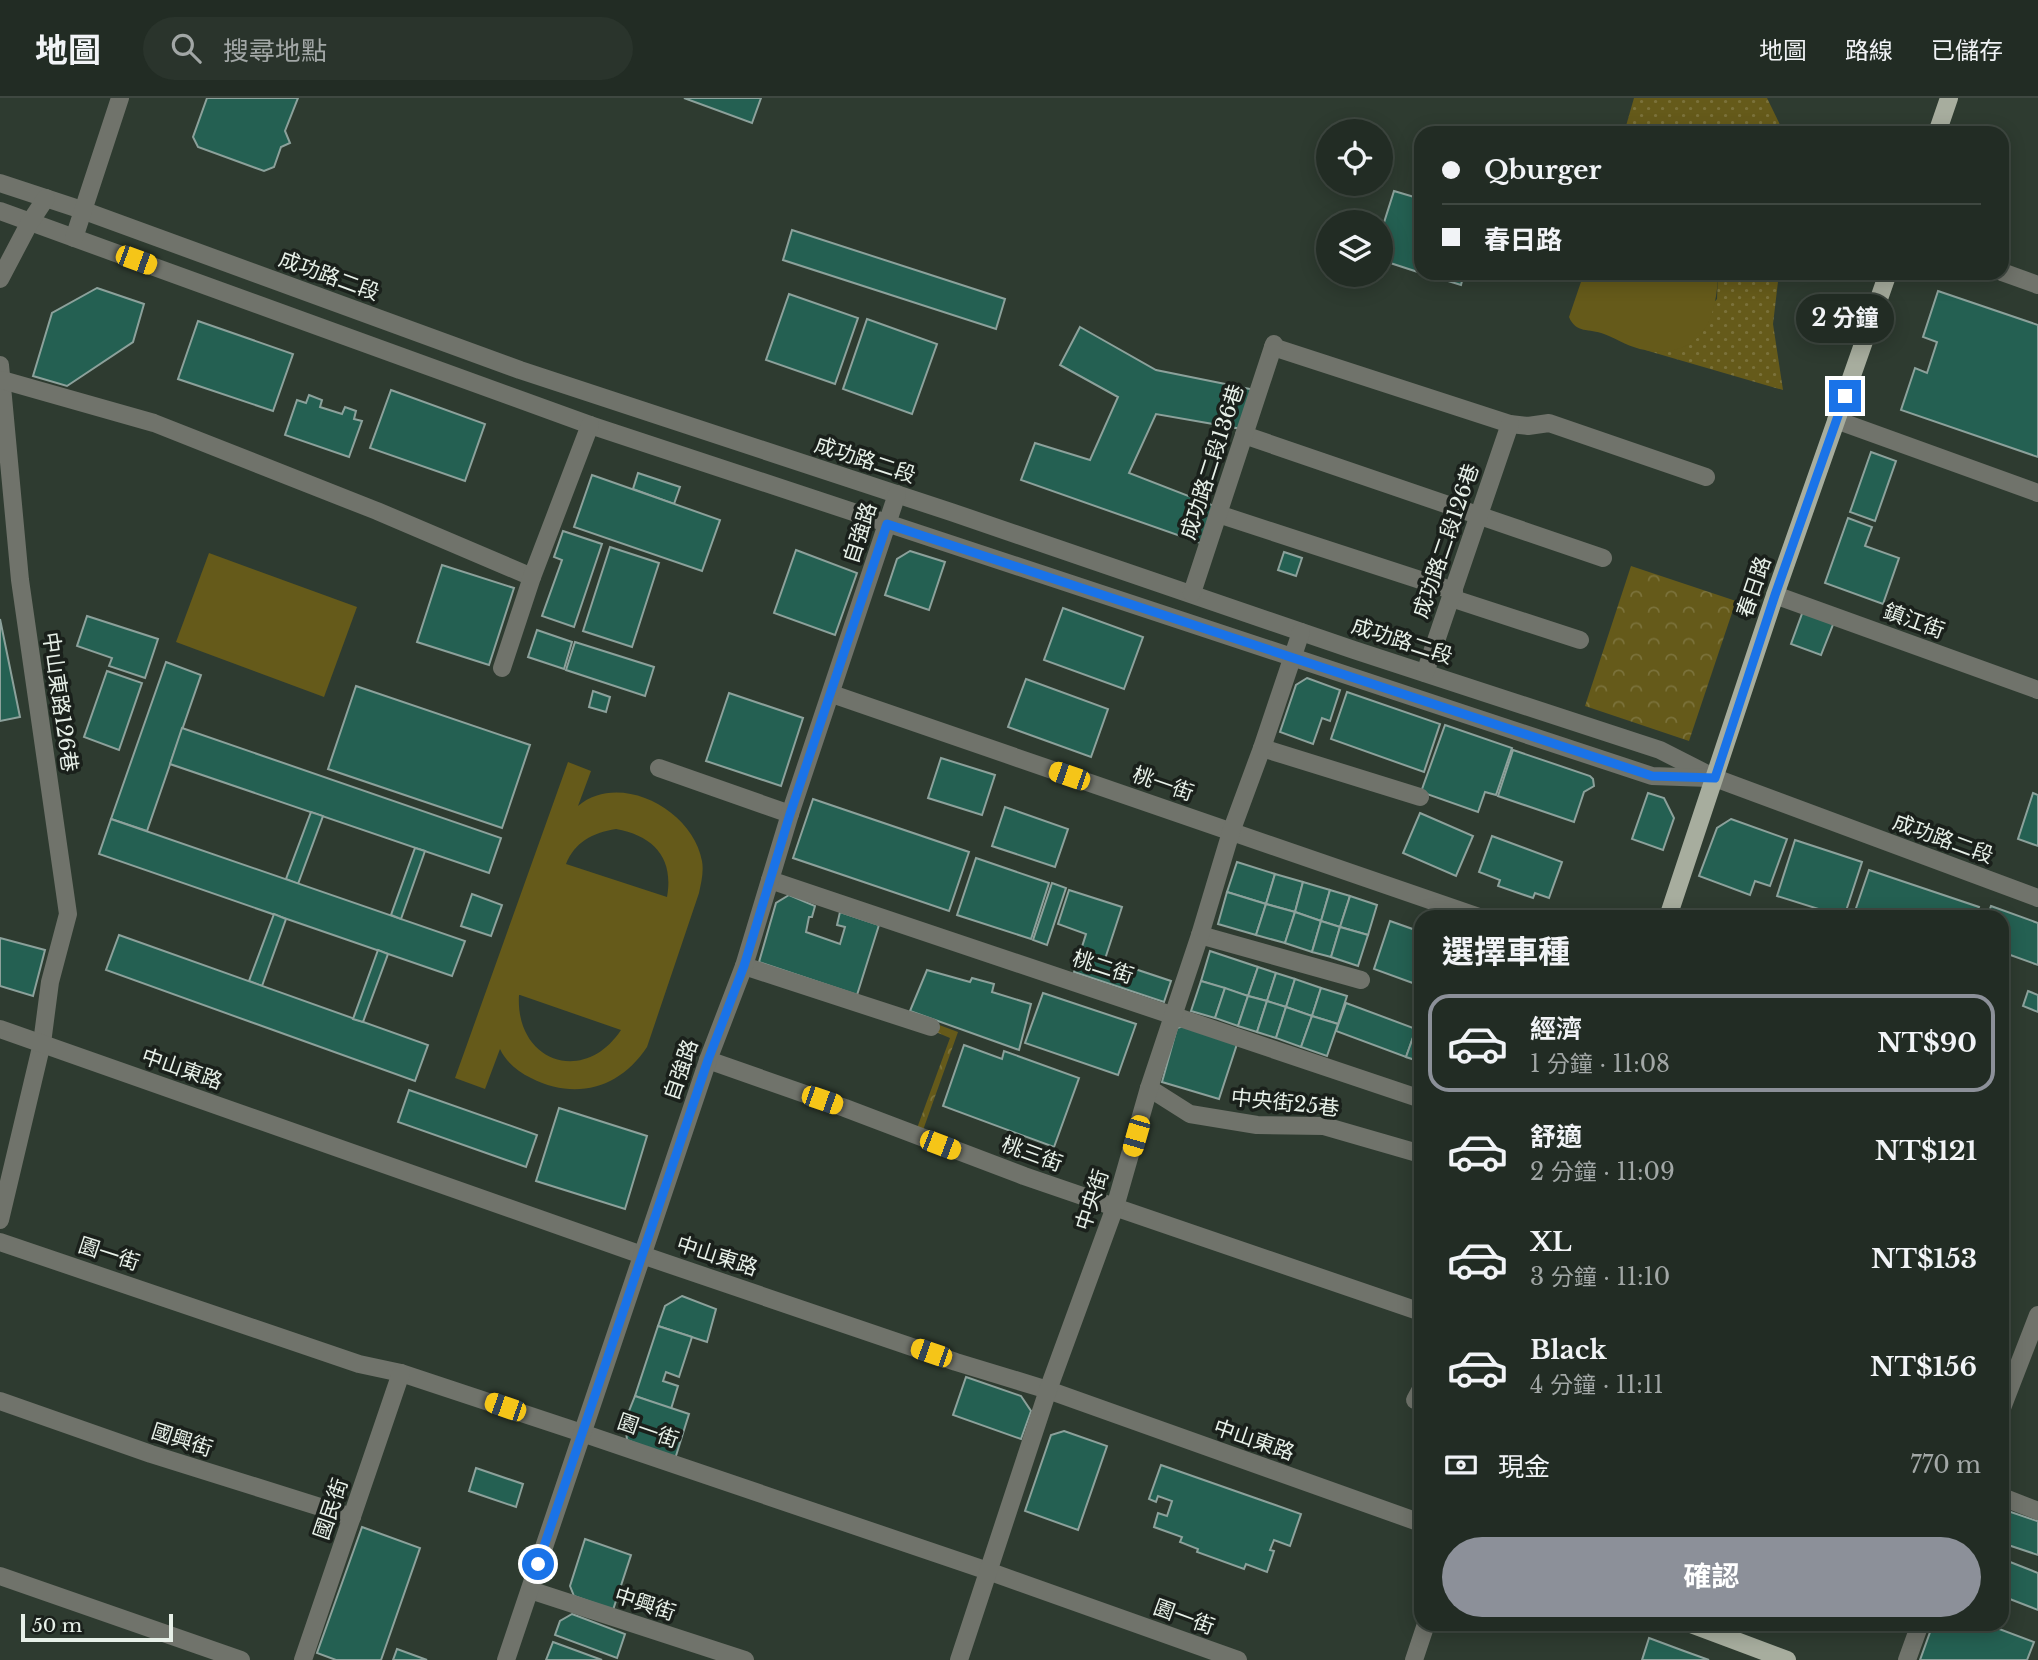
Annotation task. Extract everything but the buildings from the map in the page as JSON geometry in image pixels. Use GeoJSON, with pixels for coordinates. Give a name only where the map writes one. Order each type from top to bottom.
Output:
{"type":"FeatureCollection","features":[{"type":"Feature","properties":{"kind":"main road"},"geometry":{"type":"LineString","coordinates":[[1939,126],[1949,98]]}},
{"type":"Feature","properties":{"kind":"main road","name":"春日路"},"geometry":{"type":"LineString","coordinates":[[1670,910],[1775,595],[1886,280]]}},
{"type":"Feature","properties":{"kind":"main road"},"geometry":{"type":"LineString","coordinates":[[1710,1631],[1787,1660]]}},
{"type":"Feature","properties":{"kind":"street"},"geometry":{"type":"LineString","coordinates":[[74,238],[120,98]]}},
{"type":"Feature","properties":{"kind":"street","name":"成功路二段"},"geometry":{"type":"LineString","coordinates":[[0,183],[82,210],[520,370],[1660,750],[1715,778],[2038,898]]}},
{"type":"Feature","properties":{"kind":"street"},"geometry":{"type":"LineString","coordinates":[[0,279],[46,198]]}},
{"type":"Feature","properties":{"kind":"street","name":"成功路二段"},"geometry":{"type":"LineString","coordinates":[[0,211],[590,425],[887,524],[1652,776],[1715,778]]}},
{"type":"Feature","properties":{"kind":"street"},"geometry":{"type":"LineString","coordinates":[[2009,275],[2038,285]]}},
{"type":"Feature","properties":{"kind":"street","name":"成功路二段136巷"},"geometry":{"type":"LineString","coordinates":[[1192,593],[1273,346],[1510,424]]}},
{"type":"Feature","properties":{"kind":"street"},"geometry":{"type":"LineString","coordinates":[[1,373],[154,423],[377,511],[532,577]]}},
{"type":"Feature","properties":{"kind":"street","name":"中山東路126巷"},"geometry":{"type":"LineString","coordinates":[[0,1220],[42,1043],[50,982],[68,914],[20,580],[1,373]]}},
{"type":"Feature","properties":{"kind":"street"},"geometry":{"type":"LineString","coordinates":[[624,436],[634,407]]}},
{"type":"Feature","properties":{"kind":"street"},"geometry":{"type":"LineString","coordinates":[[1836,420],[2038,493]]}},
{"type":"Feature","properties":{"kind":"street"},"geometry":{"type":"LineString","coordinates":[[1510,424],[1528,426],[1549,422],[1706,477]]}},
{"type":"Feature","properties":{"kind":"street","name":"成功路二段126巷"},"geometry":{"type":"LineString","coordinates":[[1425,673],[1510,424]]}},
{"type":"Feature","properties":{"kind":"street"},"geometry":{"type":"LineString","coordinates":[[502,668],[532,577],[590,425]]}},
{"type":"Feature","properties":{"kind":"street"},"geometry":{"type":"LineString","coordinates":[[1244,435],[1603,558]]}},
{"type":"Feature","properties":{"kind":"street"},"geometry":{"type":"LineString","coordinates":[[738,474],[748,445]]}},
{"type":"Feature","properties":{"kind":"street","name":"自強路"},"geometry":{"type":"LineString","coordinates":[[506,1660],[708,1060],[744,966],[790,814],[897,494]]}},
{"type":"Feature","properties":{"kind":"street"},"geometry":{"type":"LineString","coordinates":[[1218,514],[1580,640]]}},
{"type":"Feature","properties":{"kind":"street","name":"鎮江街"},"geometry":{"type":"LineString","coordinates":[[1775,595],[2038,690]]}},
{"type":"Feature","properties":{"kind":"street","name":"中央街"},"geometry":{"type":"LineString","coordinates":[[958,1660],[1048,1390],[1115,1207],[1149,1088],[1231,832],[1301,632]]}},
{"type":"Feature","properties":{"kind":"street","name":"桃一街"},"geometry":{"type":"LineString","coordinates":[[832,694],[1459,910]]}},
{"type":"Feature","properties":{"kind":"street"},"geometry":{"type":"LineString","coordinates":[[1262,748],[1420,797]]}},
{"type":"Feature","properties":{"kind":"street"},"geometry":{"type":"LineString","coordinates":[[659,768],[790,814]]}},
{"type":"Feature","properties":{"kind":"street","name":"桃二街"},"geometry":{"type":"LineString","coordinates":[[770,880],[1414,1097]]}},
{"type":"Feature","properties":{"kind":"street"},"geometry":{"type":"LineString","coordinates":[[1200,935],[1361,980]]}},
{"type":"Feature","properties":{"kind":"street"},"geometry":{"type":"LineString","coordinates":[[744,966],[931,1027]]}},
{"type":"Feature","properties":{"kind":"street","name":"中山東路"},"geometry":{"type":"LineString","coordinates":[[0,1029],[642,1255],[956,1362],[1048,1390],[1414,1521]]}},
{"type":"Feature","properties":{"kind":"street","name":"桃三街"},"geometry":{"type":"LineString","coordinates":[[708,1060],[1115,1207],[1414,1310]]}},
{"type":"Feature","properties":{"kind":"street","name":"中央街25巷"},"geometry":{"type":"LineString","coordinates":[[1149,1088],[1190,1114],[1257,1125],[1324,1126],[1414,1152]]}},
{"type":"Feature","properties":{"kind":"street","name":"園一街"},"geometry":{"type":"LineString","coordinates":[[0,1242],[359,1363],[401,1373],[582,1433],[988,1571],[1238,1660]]}},
{"type":"Feature","properties":{"kind":"street"},"geometry":{"type":"LineString","coordinates":[[2009,1390],[2038,1315]]}},
{"type":"Feature","properties":{"kind":"street","name":"國民街"},"geometry":{"type":"LineString","coordinates":[[303,1660],[401,1373]]}},
{"type":"Feature","properties":{"kind":"street","name":"國興街"},"geometry":{"type":"LineString","coordinates":[[0,1401],[151,1454],[352,1517]]}},
{"type":"Feature","properties":{"kind":"street"},"geometry":{"type":"LineString","coordinates":[[2009,1500],[2038,1511]]}},
{"type":"Feature","properties":{"kind":"street"},"geometry":{"type":"LineString","coordinates":[[0,1576],[241,1660]]}},
{"type":"Feature","properties":{"kind":"street","name":"中興街"},"geometry":{"type":"LineString","coordinates":[[530,1590],[746,1660]]}},
{"type":"Feature","properties":{"kind":"street"},"geometry":{"type":"LineString","coordinates":[[1414,1660],[1424,1631]]}},
{"type":"Feature","properties":{"kind":"street"},"geometry":{"type":"LineString","coordinates":[[1907,1660],[1917,1631]]}},
{"type":"Feature","properties":{"kind":"green space"},"geometry":{"type":"Polygon","coordinates":[[[1634,98],[1767,98],[1781,126],[1626,126],[1634,98]]]}},
{"type":"Feature","properties":{"kind":"green space"},"geometry":{"type":"Polygon","coordinates":[[[1582,280],[1718,280],[1709,320],[1692,342],[1680,348],[1664,351],[1640,349],[1604,334],[1579,328],[1569,317],[1582,280]]]}},
{"type":"Feature","properties":{"kind":"green space"},"geometry":{"type":"Polygon","coordinates":[[[1718,280],[1778,280],[1773,324],[1783,390],[1645,350],[1670,349],[1717,299],[1718,280]]]}},
{"type":"Feature","properties":{"kind":"green space"},"geometry":{"type":"Polygon","coordinates":[[[209,553],[357,607],[324,697],[176,642],[209,553]]]}},
{"type":"Feature","properties":{"kind":"green space"},"geometry":{"type":"Polygon","coordinates":[[[1631,566],[1736,601],[1689,741],[1585,706],[1631,566]]]}},
{"type":"Feature","properties":{"kind":"green space"},"geometry":{"type":"Polygon","coordinates":[[[568,762],[591,771],[578,806],[595,796],[614,793],[652,801],[670,812],[685,826],[696,843],[702,861],[702,877],[647,1047],[636,1061],[610,1081],[580,1089],[564,1089],[522,1073],[509,1062],[500,1049],[485,1089],[455,1078],[568,762]],[[616,829],[599,833],[579,844],[566,864],[667,897],[667,871],[658,851],[641,837],[616,829]],[[520,995],[521,1018],[528,1037],[540,1050],[555,1059],[571,1061],[589,1058],[606,1047],[621,1030],[520,995]]]}},
{"type":"Feature","properties":{"kind":"green space"},"geometry":{"type":"Polygon","coordinates":[[[934,1023],[958,1032],[922,1133],[916,1131],[950,1038],[931,1030],[934,1023]]]}},
{"type":"Feature","properties":{"kind":"route"},"geometry":{"type":"LineString","coordinates":[[538,1564],[708,1060],[744,966],[790,814],[887,524],[1652,776],[1715,778],[1775,595],[1845,396]]}}]}
